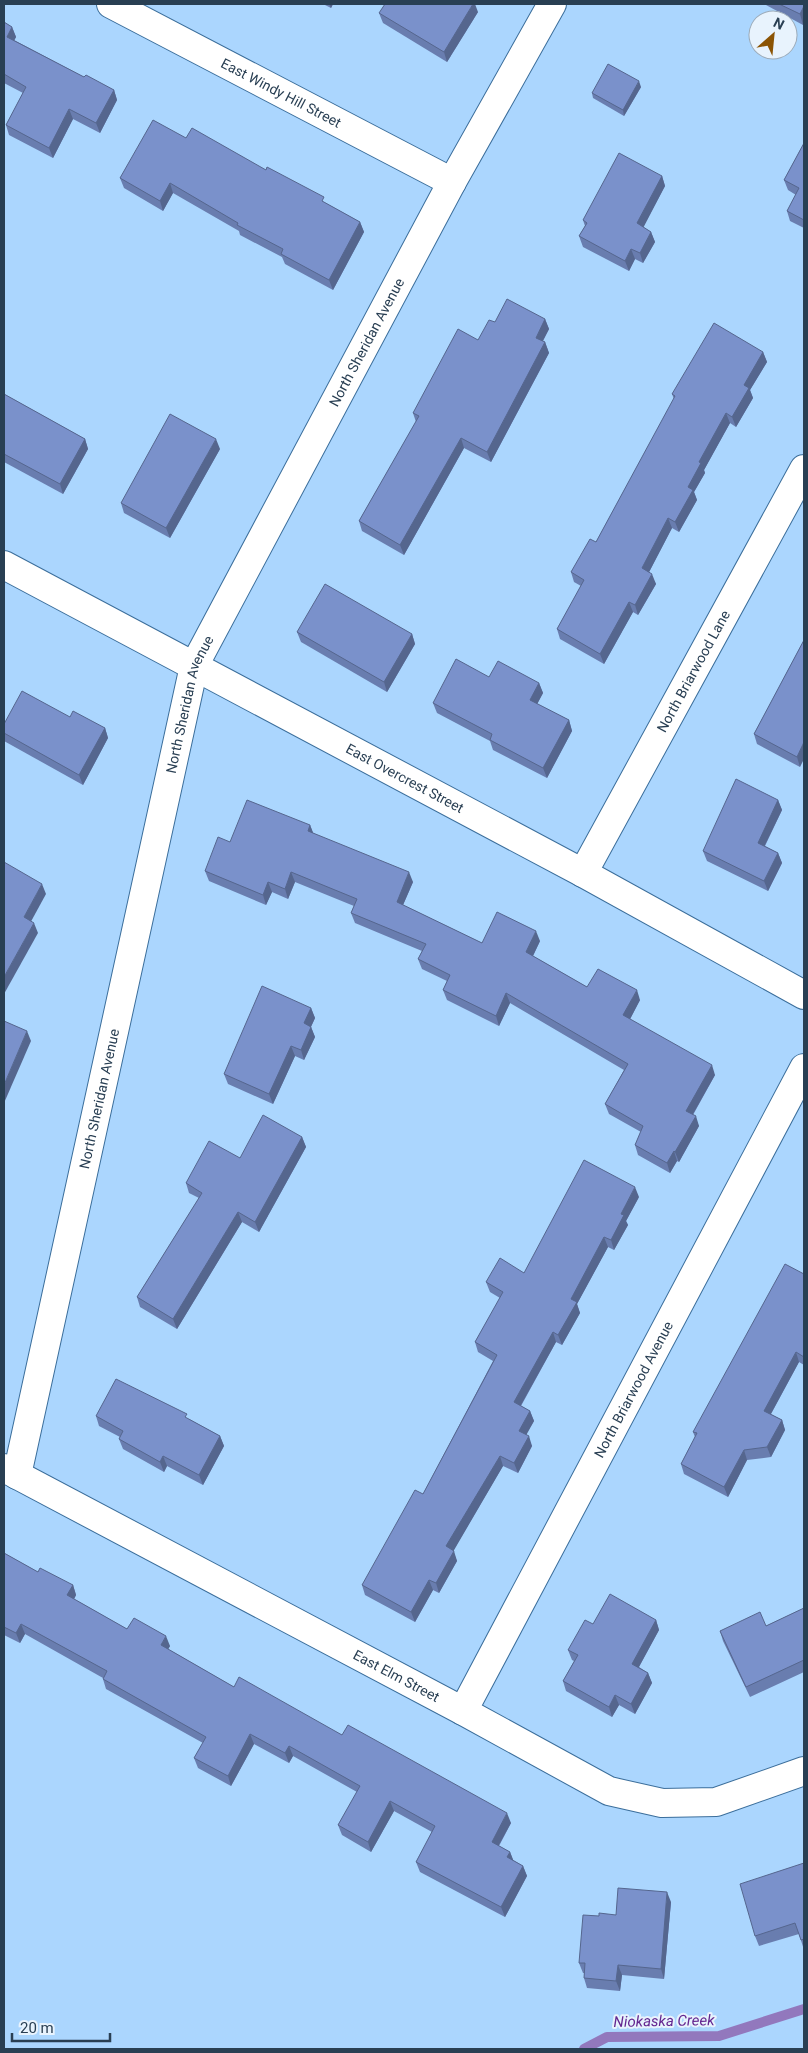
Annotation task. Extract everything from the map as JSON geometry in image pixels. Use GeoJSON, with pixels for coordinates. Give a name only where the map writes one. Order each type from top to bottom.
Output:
{"type":"FeatureCollection","features":[{"type":"Feature","properties":{"kind":"street","name":"East Windy Hill Street"},"geometry":{"type":"LineString","coordinates":[[111,4],[452,182]]}},
{"type":"Feature","properties":{"kind":"street","name":"North Sheridan Avenue"},"geometry":{"type":"LineString","coordinates":[[11,1472],[194,666],[452,182],[552,4]]}},
{"type":"Feature","properties":{"kind":"street","name":"North Briarwood Lane"},"geometry":{"type":"LineString","coordinates":[[583,873],[804,469]]}},
{"type":"Feature","properties":{"kind":"street","name":"East Overcrest Street"},"geometry":{"type":"LineString","coordinates":[[4,565],[583,873],[804,995]]}},
{"type":"Feature","properties":{"kind":"street","name":"North Briarwood Avenue"},"geometry":{"type":"LineString","coordinates":[[463,1710],[804,1068]]}},
{"type":"Feature","properties":{"kind":"street","name":"East Elm Street"},"geometry":{"type":"LineString","coordinates":[[11,1472],[463,1710],[609,1792],[662,1803],[716,1802],[804,1771]]}},
{"type":"Feature","properties":{"kind":"building"},"geometry":{"type":"Polygon","coordinates":[[[385,4],[473,4],[444,52],[379,13],[385,4]]]}},
{"type":"Feature","properties":{"kind":"building"},"geometry":{"type":"Polygon","coordinates":[[[779,4],[804,4],[800,14],[798,10],[792,10],[779,4]]]}},
{"type":"Feature","properties":{"kind":"building"},"geometry":{"type":"Polygon","coordinates":[[[4,22],[12,27],[7,37],[84,77],[86,75],[114,90],[96,123],[69,109],[49,148],[6,125],[26,87],[4,74],[4,22]]]}},
{"type":"Feature","properties":{"kind":"building"},"geometry":{"type":"Polygon","coordinates":[[[608,64],[639,81],[623,110],[592,93],[608,64]]]}},
{"type":"Feature","properties":{"kind":"building"},"geometry":{"type":"Polygon","coordinates":[[[153,120],[186,138],[192,128],[266,170],[267,167],[324,197],[322,201],[360,222],[329,280],[281,254],[283,249],[237,225],[238,223],[170,183],[160,201],[120,178],[153,120]]]}},
{"type":"Feature","properties":{"kind":"building"},"geometry":{"type":"Polygon","coordinates":[[[804,143],[804,220],[787,211],[799,188],[784,180],[804,143]]]}},
{"type":"Feature","properties":{"kind":"building"},"geometry":{"type":"Polygon","coordinates":[[[619,153],[662,176],[637,223],[651,232],[640,253],[631,249],[625,261],[579,236],[587,223],[583,220],[619,153]]]}},
{"type":"Feature","properties":{"kind":"building"},"geometry":{"type":"Polygon","coordinates":[[[507,299],[545,319],[536,338],[545,342],[487,452],[461,438],[400,545],[359,521],[419,416],[413,413],[458,329],[478,340],[489,320],[495,322],[507,299]]]}},
{"type":"Feature","properties":{"kind":"building"},"geometry":{"type":"Polygon","coordinates":[[[714,323],[763,352],[744,385],[749,388],[732,417],[726,413],[699,462],[701,463],[688,487],[693,490],[675,522],[668,518],[642,568],[652,574],[635,605],[629,602],[600,654],[557,629],[584,580],[571,572],[590,539],[596,542],[675,396],[672,394],[714,323]]]}},
{"type":"Feature","properties":{"kind":"building"},"geometry":{"type":"Polygon","coordinates":[[[4,394],[85,439],[60,484],[4,454],[4,394]]]}},
{"type":"Feature","properties":{"kind":"building"},"geometry":{"type":"Polygon","coordinates":[[[170,414],[216,439],[166,528],[121,503],[170,414]]]}},
{"type":"Feature","properties":{"kind":"building"},"geometry":{"type":"Polygon","coordinates":[[[325,584],[412,634],[384,682],[297,632],[325,584]]]}},
{"type":"Feature","properties":{"kind":"building"},"geometry":{"type":"Polygon","coordinates":[[[804,640],[804,742],[797,757],[754,734],[804,640]]]}},
{"type":"Feature","properties":{"kind":"building"},"geometry":{"type":"Polygon","coordinates":[[[456,659],[489,677],[498,661],[539,683],[530,700],[569,720],[543,768],[490,740],[492,734],[433,703],[456,659]]]}},
{"type":"Feature","properties":{"kind":"building"},"geometry":{"type":"Polygon","coordinates":[[[22,691],[70,717],[73,711],[105,728],[79,775],[4,733],[4,724],[22,691]]]}},
{"type":"Feature","properties":{"kind":"building"},"geometry":{"type":"Polygon","coordinates":[[[736,779],[778,800],[758,843],[778,853],[764,881],[703,851],[736,779]]]}},
{"type":"Feature","properties":{"kind":"building"},"geometry":{"type":"Polygon","coordinates":[[[247,800],[310,825],[308,831],[409,872],[397,902],[482,943],[497,912],[536,931],[526,952],[587,987],[598,969],[637,990],[623,1015],[712,1065],[686,1111],[696,1116],[667,1163],[635,1145],[643,1126],[605,1104],[628,1064],[506,993],[496,1016],[443,990],[450,975],[418,959],[426,944],[351,913],[357,899],[291,872],[285,889],[268,882],[263,895],[205,871],[218,837],[230,842],[247,800]]]}},
{"type":"Feature","properties":{"kind":"building"},"geometry":{"type":"Polygon","coordinates":[[[4,862],[42,884],[24,917],[34,923],[4,977],[4,862]]]}},
{"type":"Feature","properties":{"kind":"building"},"geometry":{"type":"Polygon","coordinates":[[[262,986],[311,1008],[304,1023],[311,1027],[301,1050],[291,1046],[269,1094],[224,1074],[262,986]]]}},
{"type":"Feature","properties":{"kind":"building"},"geometry":{"type":"Polygon","coordinates":[[[4,1021],[27,1031],[4,1085],[4,1021]]]}},
{"type":"Feature","properties":{"kind":"building"},"geometry":{"type":"Polygon","coordinates":[[[263,1115],[302,1137],[255,1222],[238,1212],[173,1319],[137,1297],[202,1193],[186,1183],[209,1141],[240,1158],[263,1115]]]}},
{"type":"Feature","properties":{"kind":"building"},"geometry":{"type":"Polygon","coordinates":[[[584,1160],[635,1187],[621,1214],[624,1215],[611,1240],[604,1237],[571,1299],[577,1302],[558,1335],[553,1332],[514,1402],[530,1411],[519,1431],[529,1436],[514,1463],[500,1456],[446,1546],[454,1551],[436,1583],[429,1580],[411,1612],[362,1585],[415,1490],[423,1494],[497,1355],[475,1342],[503,1292],[486,1282],[500,1258],[524,1273],[584,1160]]]}},
{"type":"Feature","properties":{"kind":"building"},"geometry":{"type":"Polygon","coordinates":[[[785,1264],[804,1274],[804,1357],[796,1352],[764,1411],[782,1420],[767,1447],[744,1450],[724,1487],[681,1464],[697,1433],[693,1432],[785,1264]]]}},
{"type":"Feature","properties":{"kind":"building"},"geometry":{"type":"Polygon","coordinates":[[[116,1379],[187,1414],[185,1417],[220,1436],[199,1475],[163,1456],[160,1462],[119,1439],[123,1431],[96,1416],[116,1379]]]}},
{"type":"Feature","properties":{"kind":"building"},"geometry":{"type":"Polygon","coordinates":[[[4,1553],[38,1572],[40,1568],[73,1585],[67,1595],[127,1629],[134,1618],[166,1636],[161,1645],[234,1687],[239,1677],[342,1735],[348,1725],[507,1813],[492,1842],[510,1852],[507,1857],[523,1866],[501,1907],[416,1862],[435,1826],[390,1801],[368,1842],[338,1825],[360,1786],[289,1746],[285,1753],[250,1734],[228,1776],[194,1758],[206,1737],[103,1679],[107,1671],[21,1624],[16,1633],[4,1627],[4,1553]]]}},
{"type":"Feature","properties":{"kind":"building"},"geometry":{"type":"Polygon","coordinates":[[[610,1594],[656,1620],[632,1664],[648,1673],[631,1704],[615,1695],[609,1707],[563,1681],[578,1655],[568,1650],[585,1620],[593,1624],[610,1594]]]}},
{"type":"Feature","properties":{"kind":"building"},"geometry":{"type":"Polygon","coordinates":[[[804,1608],[804,1660],[746,1687],[720,1631],[760,1612],[766,1626],[804,1608]]]}},
{"type":"Feature","properties":{"kind":"building"},"geometry":{"type":"Polygon","coordinates":[[[804,1863],[804,1939],[801,1940],[795,1923],[755,1936],[740,1884],[804,1863]]]}},
{"type":"Feature","properties":{"kind":"building"},"geometry":{"type":"Polygon","coordinates":[[[618,1888],[667,1892],[661,1969],[618,1965],[616,1981],[584,1978],[585,1963],[579,1963],[583,1915],[599,1916],[599,1913],[616,1915],[618,1888]]]}},
{"type":"Feature","properties":{"kind":"waterway","name":"Niokaska Creek"},"geometry":{"type":"LineString","coordinates":[[584,2049],[607,2037],[719,2036],[804,2009]]}}]}
